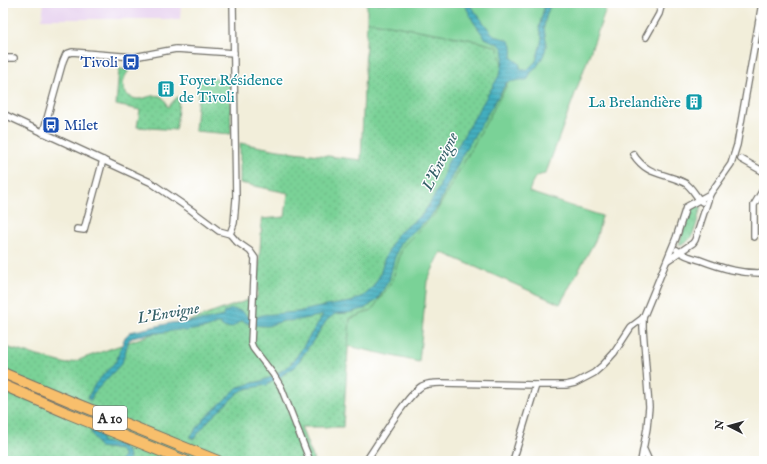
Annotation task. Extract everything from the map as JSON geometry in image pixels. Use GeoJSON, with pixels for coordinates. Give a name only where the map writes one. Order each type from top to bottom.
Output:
{"type":"FeatureCollection","features":[{"type":"Feature","properties":{"kind":"highway","name":"A 10"},"geometry":{"type":"LineString","coordinates":[[3,373],[218,461]]}},
{"type":"Feature","properties":{"kind":"highway","name":"A 10"},"geometry":{"type":"LineString","coordinates":[[3,385],[185,461]]}},
{"type":"Feature","properties":{"kind":"street"},"geometry":{"type":"LineString","coordinates":[[230,234],[234,223],[236,199],[233,3]]}},
{"type":"Feature","properties":{"kind":"street"},"geometry":{"type":"LineString","coordinates":[[646,37],[659,14],[662,3]]}},
{"type":"Feature","properties":{"kind":"street"},"geometry":{"type":"LineString","coordinates":[[666,262],[695,240],[710,194],[730,164],[737,145],[762,3]]}},
{"type":"Feature","properties":{"kind":"street"},"geometry":{"type":"LineString","coordinates":[[755,46],[764,47]]}},
{"type":"Feature","properties":{"kind":"street"},"geometry":{"type":"LineString","coordinates":[[43,133],[63,60],[66,54],[72,52],[134,57],[176,49],[234,53]]}},
{"type":"Feature","properties":{"kind":"street"},"geometry":{"type":"LineString","coordinates":[[3,58],[14,58]]}},
{"type":"Feature","properties":{"kind":"street"},"geometry":{"type":"LineString","coordinates":[[3,114],[150,182],[219,231],[230,234],[237,242],[250,251],[255,258],[252,327],[253,348],[278,382],[310,461]]}},
{"type":"Feature","properties":{"kind":"street"},"geometry":{"type":"LineString","coordinates":[[634,154],[638,161],[648,170],[686,184],[706,207]]}},
{"type":"Feature","properties":{"kind":"street"},"geometry":{"type":"LineString","coordinates":[[741,159],[764,172]]}},
{"type":"Feature","properties":{"kind":"street"},"geometry":{"type":"LineString","coordinates":[[77,228],[84,230],[103,160]]}},
{"type":"Feature","properties":{"kind":"street"},"geometry":{"type":"LineString","coordinates":[[754,237],[754,205],[761,198],[764,188]]}},
{"type":"Feature","properties":{"kind":"street"},"geometry":{"type":"LineString","coordinates":[[641,461],[644,450],[649,407],[643,318],[673,245],[686,207],[710,194]]}},
{"type":"Feature","properties":{"kind":"street"},"geometry":{"type":"LineString","coordinates":[[673,245],[679,252],[731,271],[753,274],[764,273]]}},
{"type":"Feature","properties":{"kind":"street"},"geometry":{"type":"LineString","coordinates":[[366,461],[404,406],[422,387],[428,384],[441,383],[566,385],[575,383],[585,379],[603,365],[614,353],[631,327],[643,318]]}},
{"type":"Feature","properties":{"kind":"street"},"geometry":{"type":"LineString","coordinates":[[513,461],[536,385]]}},
{"type":"Feature","properties":{"kind":"street"},"geometry":{"type":"LineString","coordinates":[[644,450],[649,461]]}},
{"type":"Feature","properties":{"kind":"shaded area"},"geometry":{"type":"Polygon","coordinates":[[[44,3],[181,3],[180,19],[42,19],[44,3]]]}},
{"type":"Feature","properties":{"kind":"green space"},"geometry":{"type":"Polygon","coordinates":[[[367,3],[602,3],[605,7],[605,12],[547,170],[545,174],[535,178],[529,192],[602,216],[596,239],[560,304],[441,252],[427,281],[419,362],[348,346],[350,319],[372,310],[392,281],[403,246],[435,214],[507,85],[498,47],[469,39],[367,21],[367,3]]]}},
{"type":"Feature","properties":{"kind":"green space"},"geometry":{"type":"Polygon","coordinates":[[[367,21],[469,39],[498,47],[507,85],[435,214],[403,246],[392,281],[372,310],[350,319],[343,427],[301,427],[314,461],[3,461],[3,345],[67,364],[257,297],[262,219],[285,217],[288,193],[240,183],[240,143],[278,150],[361,160],[367,21]]]}},
{"type":"Feature","properties":{"kind":"green space"},"geometry":{"type":"Polygon","coordinates":[[[119,69],[130,70],[125,77],[123,85],[126,93],[133,98],[140,99],[157,95],[164,99],[168,107],[177,97],[179,98],[176,130],[137,127],[140,110],[116,105],[119,69]]]}},
{"type":"Feature","properties":{"kind":"green space"},"geometry":{"type":"Polygon","coordinates":[[[204,77],[230,80],[231,134],[195,131],[199,83],[204,77]]]}},
{"type":"Feature","properties":{"kind":"green space"},"geometry":{"type":"Polygon","coordinates":[[[699,205],[701,207],[692,236],[684,244],[679,245],[689,211],[699,205]]]}},
{"type":"Feature","properties":{"kind":"water"},"geometry":{"type":"Polygon","coordinates":[[[464,3],[471,3],[471,7],[491,32],[509,41],[511,44],[512,58],[519,63],[521,70],[527,70],[536,61],[541,43],[542,38],[539,28],[545,3],[551,3],[544,27],[546,49],[541,60],[536,68],[531,72],[528,79],[507,82],[464,152],[438,206],[429,218],[400,243],[389,280],[377,300],[364,309],[335,314],[327,320],[295,367],[267,385],[245,389],[238,393],[209,420],[194,439],[190,437],[204,419],[238,387],[272,377],[290,365],[323,315],[298,320],[283,321],[267,326],[251,325],[241,320],[230,328],[222,326],[219,323],[206,328],[136,336],[129,340],[122,363],[93,394],[91,400],[87,399],[95,384],[116,361],[125,337],[130,332],[171,323],[207,320],[223,316],[224,312],[232,309],[242,311],[248,317],[255,318],[262,315],[297,312],[351,302],[365,295],[372,288],[380,275],[384,260],[396,235],[423,214],[439,188],[447,164],[500,74],[504,56],[503,49],[500,45],[485,38],[473,21],[464,3]]]}},
{"type":"Feature","properties":{"kind":"water"},"geometry":{"type":"Polygon","coordinates":[[[90,430],[101,435],[102,442],[120,444],[128,453],[128,461],[120,461],[123,454],[119,450],[99,447],[90,430]]]}},
{"type":"Feature","properties":{"kind":"place","name":"Tivoli"},"geometry":{"type":"Point","coordinates":[131,62]}},
{"type":"Feature","properties":{"kind":"place","name":"Foyer Résidence de Tivoli"},"geometry":{"type":"Point","coordinates":[166,89]}},
{"type":"Feature","properties":{"kind":"place","name":"La Brelandière"},"geometry":{"type":"Point","coordinates":[694,102]}},
{"type":"Feature","properties":{"kind":"place","name":"Milet"},"geometry":{"type":"Point","coordinates":[51,125]}},
{"type":"Feature","properties":{"kind":"water label","name":"L'Envigne"},"geometry":{"type":"Point","coordinates":[439,161]}},
{"type":"Feature","properties":{"kind":"water label","name":"L'Envigne"},"geometry":{"type":"Point","coordinates":[168,312]}}]}
